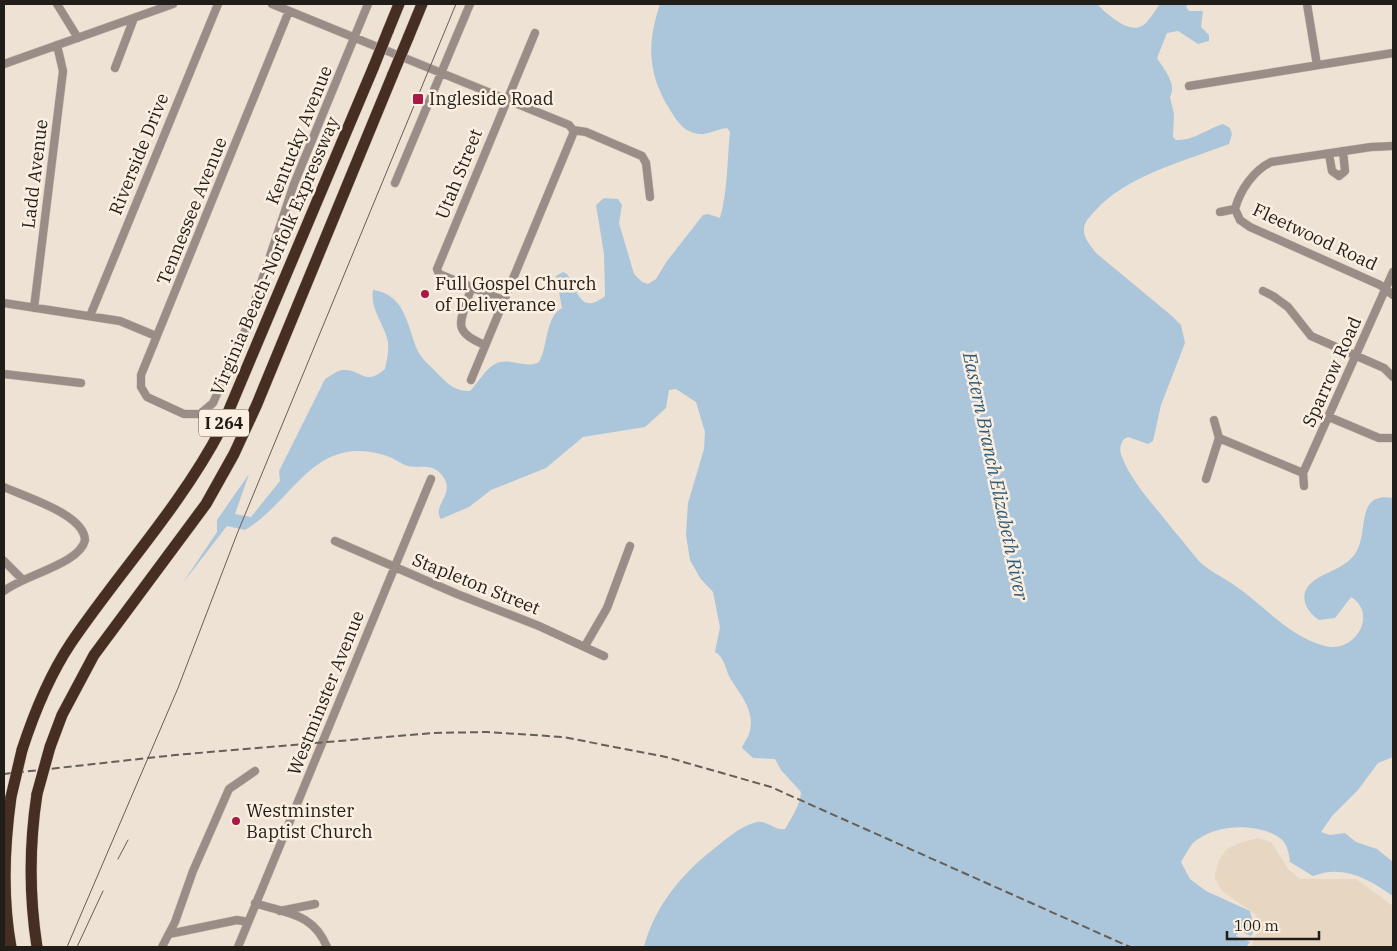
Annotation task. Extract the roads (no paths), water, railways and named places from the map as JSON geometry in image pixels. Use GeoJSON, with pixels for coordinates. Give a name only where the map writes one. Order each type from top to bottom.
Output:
{"type":"FeatureCollection","features":[{"type":"Feature","properties":{"kind":"highway","name":"Virginia Beach-Norfolk Expressway"},"geometry":{"type":"LineString","coordinates":[[11,947],[5,904],[4,868],[11,797],[22,750],[44,693],[71,644],[172,509],[201,465],[221,429],[399,4]]}},
{"type":"Feature","properties":{"kind":"highway","name":"I 264"},"geometry":{"type":"LineString","coordinates":[[38,947],[32,910],[30,866],[37,794],[50,747],[62,715],[94,655],[188,530],[234,454],[261,395],[422,4]]}},
{"type":"Feature","properties":{"kind":"street"},"geometry":{"type":"LineString","coordinates":[[57,4],[78,38]]}},
{"type":"Feature","properties":{"kind":"street"},"geometry":{"type":"LineString","coordinates":[[144,4],[148,12]]}},
{"type":"Feature","properties":{"kind":"street"},"geometry":{"type":"LineString","coordinates":[[4,64],[173,4]]}},
{"type":"Feature","properties":{"kind":"street","name":"Riverside Drive"},"geometry":{"type":"LineString","coordinates":[[90,316],[218,4]]}},
{"type":"Feature","properties":{"kind":"street"},"geometry":{"type":"LineString","coordinates":[[272,4],[569,125],[573,130],[586,132],[642,156],[646,163],[650,197]]}},
{"type":"Feature","properties":{"kind":"street","name":"Kentucky Avenue"},"geometry":{"type":"LineString","coordinates":[[172,409],[184,414],[200,414],[210,407],[220,390],[245,331],[294,184],[368,4]]}},
{"type":"Feature","properties":{"kind":"street"},"geometry":{"type":"LineString","coordinates":[[395,184],[470,4]]}},
{"type":"Feature","properties":{"kind":"street"},"geometry":{"type":"LineString","coordinates":[[1307,4],[1317,65]]}},
{"type":"Feature","properties":{"kind":"street","name":"Tennessee Avenue"},"geometry":{"type":"LineString","coordinates":[[172,409],[152,400],[141,387],[141,375],[289,10]]}},
{"type":"Feature","properties":{"kind":"street"},"geometry":{"type":"LineString","coordinates":[[115,68],[134,18]]}},
{"type":"Feature","properties":{"kind":"street","name":"Utah Street"},"geometry":{"type":"LineString","coordinates":[[467,285],[437,272],[506,99],[535,33]]}},
{"type":"Feature","properties":{"kind":"street","name":"Ladd Avenue"},"geometry":{"type":"LineString","coordinates":[[34,308],[63,71],[57,45]]}},
{"type":"Feature","properties":{"kind":"street"},"geometry":{"type":"LineString","coordinates":[[1190,86],[1393,53]]}},
{"type":"Feature","properties":{"kind":"street"},"geometry":{"type":"LineString","coordinates":[[471,380],[573,134],[573,130]]}},
{"type":"Feature","properties":{"kind":"street"},"geometry":{"type":"LineString","coordinates":[[1220,212],[1235,209],[1238,197],[1262,166],[1271,162],[1343,151],[1393,146]]}},
{"type":"Feature","properties":{"kind":"street"},"geometry":{"type":"LineString","coordinates":[[1329,154],[1332,171],[1340,176],[1345,171],[1343,151]]}},
{"type":"Feature","properties":{"kind":"street","name":"Fleetwood Road"},"geometry":{"type":"LineString","coordinates":[[1235,209],[1240,220],[1250,227],[1386,289]]}},
{"type":"Feature","properties":{"kind":"street","name":"Sparrow Road"},"geometry":{"type":"LineString","coordinates":[[1304,486],[1303,473],[1393,272]]}},
{"type":"Feature","properties":{"kind":"street"},"geometry":{"type":"LineString","coordinates":[[467,285],[503,300]]}},
{"type":"Feature","properties":{"kind":"street"},"geometry":{"type":"LineString","coordinates":[[467,285],[470,291],[461,314],[461,325],[467,335],[485,345]]}},
{"type":"Feature","properties":{"kind":"street"},"geometry":{"type":"LineString","coordinates":[[1386,289],[1393,296]]}},
{"type":"Feature","properties":{"kind":"street"},"geometry":{"type":"LineString","coordinates":[[1263,291],[1274,296],[1288,307],[1311,336],[1356,354],[1384,368],[1393,377]]}},
{"type":"Feature","properties":{"kind":"street"},"geometry":{"type":"LineString","coordinates":[[4,303],[120,321],[156,336]]}},
{"type":"Feature","properties":{"kind":"street"},"geometry":{"type":"LineString","coordinates":[[4,374],[81,383]]}},
{"type":"Feature","properties":{"kind":"street"},"geometry":{"type":"LineString","coordinates":[[1329,417],[1379,438],[1393,438]]}},
{"type":"Feature","properties":{"kind":"street"},"geometry":{"type":"LineString","coordinates":[[1206,479],[1220,438],[1214,420]]}},
{"type":"Feature","properties":{"kind":"street"},"geometry":{"type":"LineString","coordinates":[[1220,438],[1303,473]]}},
{"type":"Feature","properties":{"kind":"street","name":"Westminster Avenue"},"geometry":{"type":"LineString","coordinates":[[238,947],[431,478]]}},
{"type":"Feature","properties":{"kind":"street"},"geometry":{"type":"LineString","coordinates":[[4,591],[22,579],[79,553],[85,543],[85,535],[82,528],[68,517],[7,489]]}},
{"type":"Feature","properties":{"kind":"street","name":"Stapleton Street"},"geometry":{"type":"LineString","coordinates":[[335,541],[585,646],[604,656]]}},
{"type":"Feature","properties":{"kind":"street"},"geometry":{"type":"LineString","coordinates":[[585,646],[607,608],[630,546]]}},
{"type":"Feature","properties":{"kind":"street"},"geometry":{"type":"LineString","coordinates":[[4,561],[22,579]]}},
{"type":"Feature","properties":{"kind":"street"},"geometry":{"type":"LineString","coordinates":[[162,947],[229,789],[255,772]]}},
{"type":"Feature","properties":{"kind":"street"},"geometry":{"type":"LineString","coordinates":[[255,903],[313,923],[321,933],[327,947]]}},
{"type":"Feature","properties":{"kind":"street"},"geometry":{"type":"LineString","coordinates":[[280,911],[315,904]]}},
{"type":"Feature","properties":{"kind":"street"},"geometry":{"type":"LineString","coordinates":[[169,934],[237,920],[248,922]]}},
{"type":"Feature","properties":{"kind":"water","name":"Eastern Branch Elizabeth River"},"geometry":{"type":"Polygon","coordinates":[[[660,4],[1097,4],[1124,25],[1136,28],[1147,22],[1160,4],[1188,4],[1186,7],[1189,11],[1203,11],[1201,27],[1209,35],[1209,41],[1198,44],[1178,31],[1167,33],[1157,58],[1171,82],[1172,92],[1170,97],[1174,114],[1173,137],[1176,140],[1188,139],[1223,124],[1230,128],[1232,134],[1229,144],[1138,179],[1106,200],[1087,220],[1084,227],[1086,239],[1096,253],[1181,325],[1185,343],[1161,405],[1153,441],[1148,444],[1128,437],[1124,439],[1120,452],[1126,467],[1139,486],[1199,561],[1248,595],[1278,621],[1300,636],[1325,646],[1336,647],[1346,644],[1354,638],[1363,622],[1363,613],[1359,604],[1351,597],[1335,618],[1319,620],[1306,606],[1304,595],[1306,590],[1315,580],[1351,559],[1359,546],[1369,505],[1374,500],[1382,497],[1393,498],[1393,757],[1378,763],[1358,790],[1332,816],[1321,832],[1330,835],[1345,833],[1356,842],[1377,849],[1393,862],[1393,896],[1375,884],[1355,875],[1335,872],[1313,876],[1290,862],[1286,845],[1280,838],[1260,829],[1236,827],[1203,836],[1192,844],[1181,862],[1190,879],[1206,891],[1250,911],[1255,930],[1251,936],[1239,931],[1236,936],[1250,942],[1246,947],[644,947],[649,931],[664,902],[695,865],[733,834],[752,823],[761,822],[785,829],[798,806],[801,796],[801,792],[781,770],[775,759],[753,758],[742,748],[749,733],[750,715],[745,701],[729,676],[722,659],[715,652],[720,627],[713,592],[700,578],[690,560],[686,535],[688,503],[704,449],[705,432],[696,402],[676,389],[669,390],[666,408],[645,427],[583,437],[546,468],[491,490],[469,507],[441,519],[439,509],[447,487],[437,470],[428,467],[405,465],[384,455],[360,451],[339,454],[322,462],[307,473],[278,503],[245,530],[227,526],[182,584],[217,532],[217,520],[249,474],[235,514],[251,517],[280,481],[279,471],[325,379],[341,370],[349,370],[363,376],[372,377],[385,369],[388,342],[373,303],[373,290],[392,297],[398,303],[407,319],[418,352],[427,363],[450,385],[457,389],[470,391],[491,366],[495,364],[505,361],[528,365],[539,362],[552,318],[562,308],[556,276],[563,272],[567,274],[577,293],[585,302],[597,301],[605,296],[604,254],[596,205],[604,198],[618,199],[622,205],[619,223],[634,274],[642,282],[648,284],[656,279],[667,261],[703,215],[708,214],[720,218],[726,186],[730,132],[727,128],[702,134],[690,132],[677,120],[662,96],[653,70],[651,45],[660,4]]]}},
{"type":"Feature","properties":{"kind":"tram line"},"geometry":{"type":"LineString","coordinates":[[67,947],[178,688],[237,534],[456,4]]}},
{"type":"Feature","properties":{"kind":"tram line"},"geometry":{"type":"LineString","coordinates":[[118,859],[128,840]]}},
{"type":"Feature","properties":{"kind":"tram line"},"geometry":{"type":"LineString","coordinates":[[77,947],[103,891]]}},
{"type":"Feature","properties":{"kind":"railway"},"geometry":{"type":"LineString","coordinates":[[4,774],[175,755],[433,733],[487,732],[563,737],[666,757],[771,787],[1130,947]]}},
{"type":"Feature","properties":{"kind":"place","name":"Ingleside Road"},"geometry":{"type":"Point","coordinates":[418,99]}},
{"type":"Feature","properties":{"kind":"place","name":"Full Gospel Church of Deliverance"},"geometry":{"type":"Point","coordinates":[425,294]}},
{"type":"Feature","properties":{"kind":"place","name":"Westminster Baptist Church"},"geometry":{"type":"Point","coordinates":[236,821]}}]}
